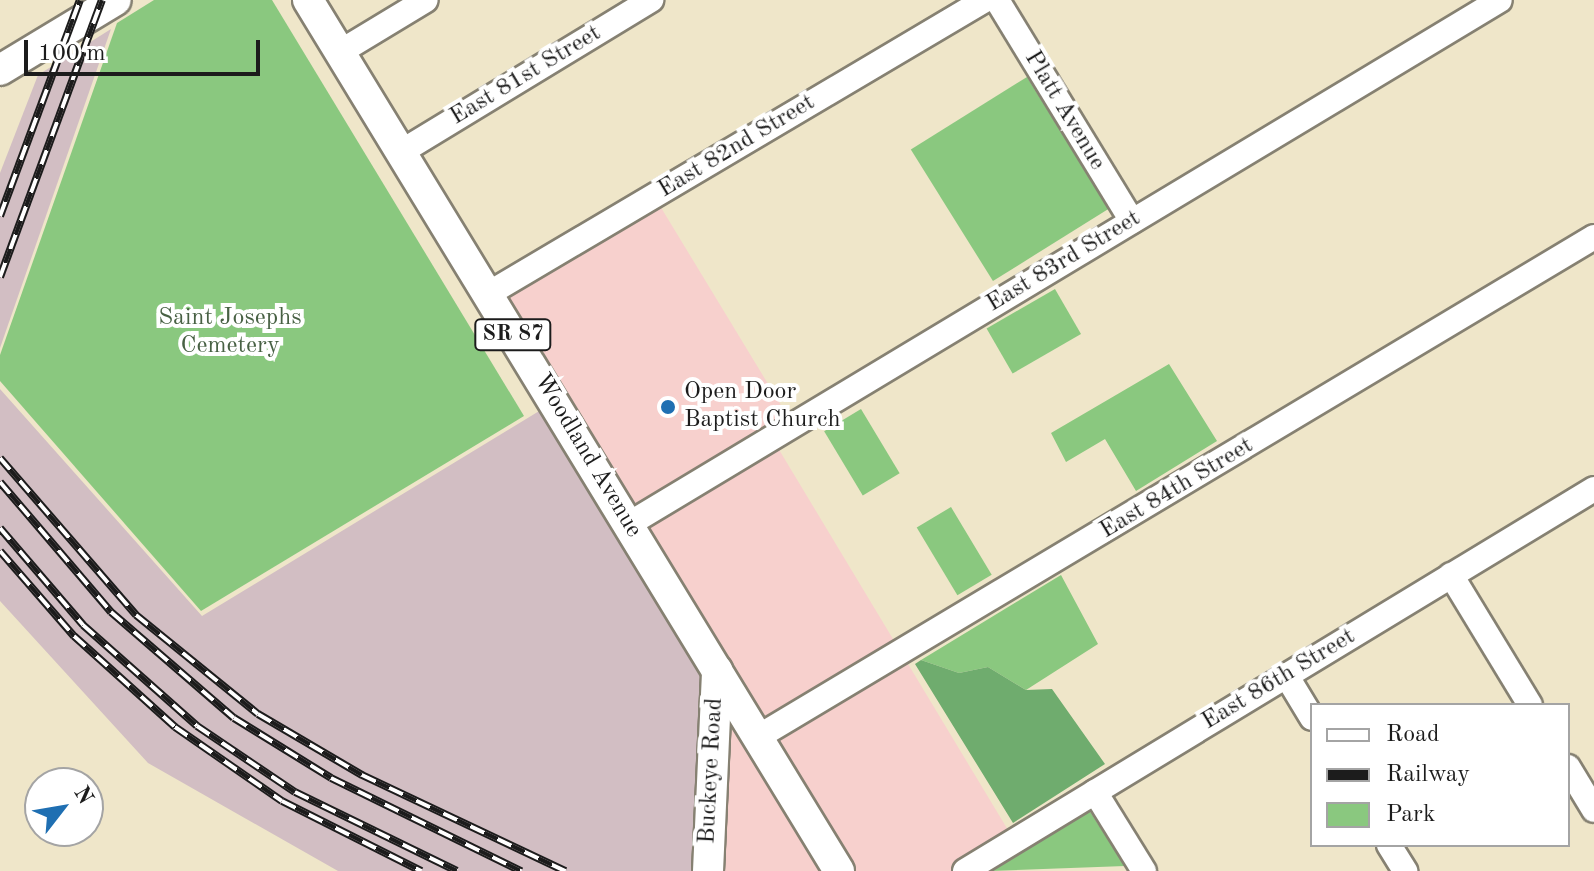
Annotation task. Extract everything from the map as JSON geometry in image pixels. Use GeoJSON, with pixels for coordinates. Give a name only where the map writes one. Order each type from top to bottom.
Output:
{"type":"FeatureCollection","features":[{"type":"Feature","properties":{"kind":"main road"},"geometry":{"type":"LineString","coordinates":[[0,70],[116,0]]}},
{"type":"Feature","properties":{"kind":"main road","name":"Woodland Avenue"},"geometry":{"type":"LineString","coordinates":[[308,0],[839,871]]}},
{"type":"Feature","properties":{"kind":"main road","name":"Buckeye Road"},"geometry":{"type":"LineString","coordinates":[[708,871],[717,670]]}},
{"type":"Feature","properties":{"kind":"street"},"geometry":{"type":"LineString","coordinates":[[340,52],[426,0]]}},
{"type":"Feature","properties":{"kind":"street","name":"East 81st Street"},"geometry":{"type":"LineString","coordinates":[[401,152],[651,0]]}},
{"type":"Feature","properties":{"kind":"street","name":"East 82nd Street"},"geometry":{"type":"LineString","coordinates":[[488,294],[985,0]]}},
{"type":"Feature","properties":{"kind":"street","name":"Platt Avenue"},"geometry":{"type":"LineString","coordinates":[[997,0],[1132,221]]}},
{"type":"Feature","properties":{"kind":"street","name":"East 83rd Street"},"geometry":{"type":"LineString","coordinates":[[629,524],[1500,0]]}},
{"type":"Feature","properties":{"kind":"street","name":"East 84th Street"},"geometry":{"type":"LineString","coordinates":[[758,737],[1594,237]]}},
{"type":"Feature","properties":{"kind":"street","name":"East 86th Street"},"geometry":{"type":"LineString","coordinates":[[965,871],[1594,489]]}},
{"type":"Feature","properties":{"kind":"street"},"geometry":{"type":"LineString","coordinates":[[1451,575],[1529,703]]}},
{"type":"Feature","properties":{"kind":"street"},"geometry":{"type":"LineString","coordinates":[[1286,675],[1310,715]]}},
{"type":"Feature","properties":{"kind":"street"},"geometry":{"type":"LineString","coordinates":[[1570,770],[1594,810]]}},
{"type":"Feature","properties":{"kind":"street"},"geometry":{"type":"LineString","coordinates":[[1095,792],[1144,871]]}},
{"type":"Feature","properties":{"kind":"street"},"geometry":{"type":"LineString","coordinates":[[1390,847],[1405,871]]}},
{"type":"Feature","properties":{"kind":"shaded area"},"geometry":{"type":"Polygon","coordinates":[[[111,29],[0,348],[0,173],[38,75],[111,29]]]}},
{"type":"Feature","properties":{"kind":"shaded area"},"geometry":{"type":"Polygon","coordinates":[[[654,196],[793,425],[772,438],[1014,840],[965,871],[708,871],[717,670],[488,294],[654,196]]]}},
{"type":"Feature","properties":{"kind":"shaded area"},"geometry":{"type":"Polygon","coordinates":[[[0,389],[202,616],[554,402],[717,670],[708,871],[338,871],[148,763],[0,601],[0,389]]]}},
{"type":"Feature","properties":{"kind":"green space","name":"Saint Josephs Cemetery"},"geometry":{"type":"Polygon","coordinates":[[[154,0],[272,0],[524,416],[201,611],[0,381],[0,355],[117,23],[154,0]]]}},
{"type":"Feature","properties":{"kind":"green space"},"geometry":{"type":"Polygon","coordinates":[[[1027,77],[1109,208],[993,281],[911,150],[1027,77]]]}},
{"type":"Feature","properties":{"kind":"green space"},"geometry":{"type":"Polygon","coordinates":[[[1055,289],[1081,334],[1013,374],[987,328],[1055,289]]]}},
{"type":"Feature","properties":{"kind":"green space"},"geometry":{"type":"Polygon","coordinates":[[[1169,364],[1217,441],[1136,491],[1105,439],[1066,462],[1051,433],[1169,364]]]}},
{"type":"Feature","properties":{"kind":"green space"},"geometry":{"type":"Polygon","coordinates":[[[861,409],[900,473],[863,495],[824,431],[861,409]]]}},
{"type":"Feature","properties":{"kind":"green space"},"geometry":{"type":"Polygon","coordinates":[[[951,507],[992,575],[957,595],[917,528],[951,507]]]}},
{"type":"Feature","properties":{"kind":"green space"},"geometry":{"type":"Polygon","coordinates":[[[1061,575],[1098,644],[1026,690],[988,667],[959,673],[921,660],[1061,575]]]}},
{"type":"Feature","properties":{"kind":"green space"},"geometry":{"type":"Polygon","coordinates":[[[921,660],[959,673],[988,667],[1026,690],[1052,689],[1105,764],[1013,823],[915,664],[921,660]]]}},
{"type":"Feature","properties":{"kind":"green space"},"geometry":{"type":"Polygon","coordinates":[[[1089,810],[1125,866],[990,871],[1089,810]]]}},
{"type":"Feature","properties":{"kind":"railway"},"geometry":{"type":"LineString","coordinates":[[0,216],[80,0]]}},
{"type":"Feature","properties":{"kind":"railway"},"geometry":{"type":"LineString","coordinates":[[0,277],[102,0]]}},
{"type":"Feature","properties":{"kind":"railway"},"geometry":{"type":"LineString","coordinates":[[0,458],[136,615],[258,714],[362,775],[565,871]]}},
{"type":"Feature","properties":{"kind":"railway"},"geometry":{"type":"LineString","coordinates":[[0,482],[111,612],[234,718],[331,778],[521,871]]}},
{"type":"Feature","properties":{"kind":"railway"},"geometry":{"type":"LineString","coordinates":[[0,528],[83,625],[197,726],[295,792],[457,871]]}},
{"type":"Feature","properties":{"kind":"railway"},"geometry":{"type":"LineString","coordinates":[[0,551],[74,636],[175,727],[282,801],[421,871]]}},
{"type":"Feature","properties":{"kind":"place","name":"Open Door Baptist Church"},"geometry":{"type":"Point","coordinates":[668,407]}}]}
